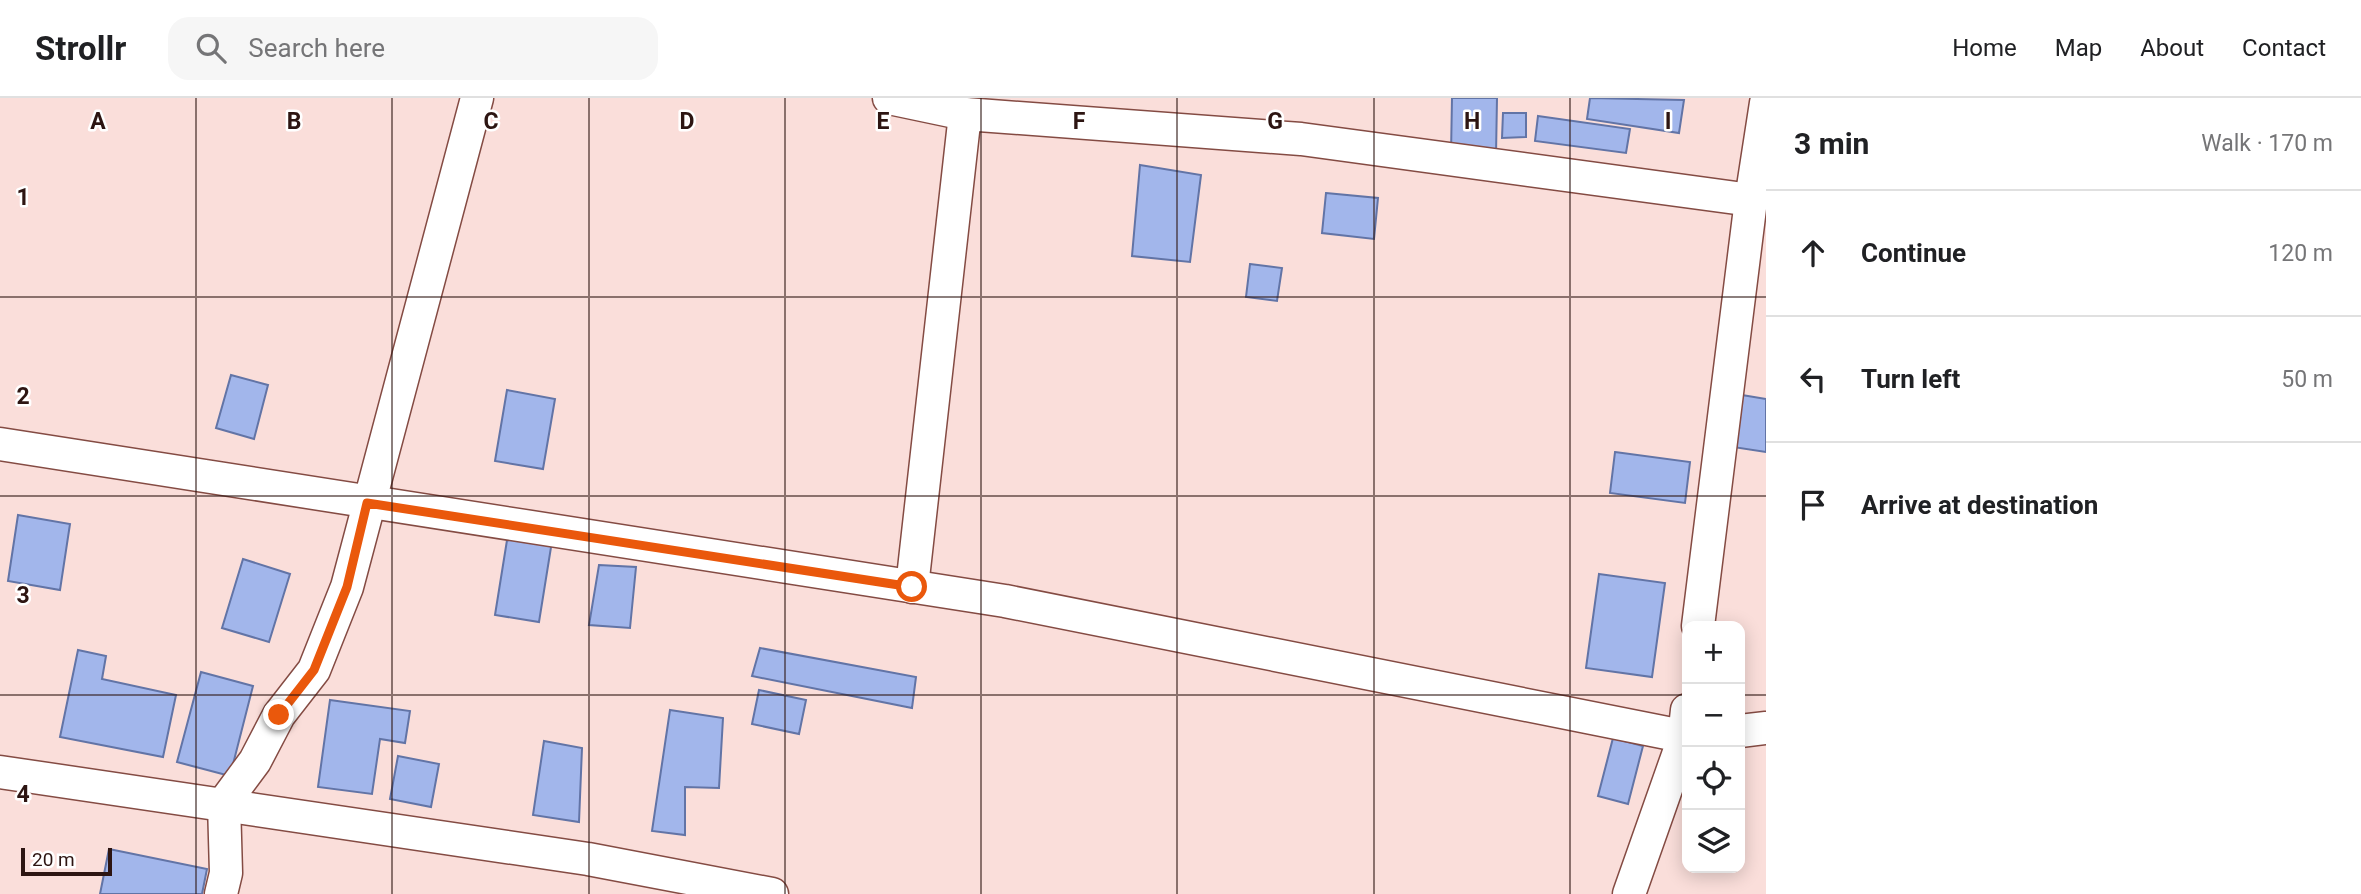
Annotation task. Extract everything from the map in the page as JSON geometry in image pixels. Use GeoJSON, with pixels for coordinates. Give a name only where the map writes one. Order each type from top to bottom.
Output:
{"type":"FeatureCollection","features":[{"type":"Feature","properties":{"kind":"street"},"geometry":{"type":"LineString","coordinates":[[222,894],[226,873],[224,803],[256,761],[279,715],[314,670],[347,587],[367,503],[477,98]]}},
{"type":"Feature","properties":{"kind":"street"},"geometry":{"type":"LineString","coordinates":[[890,98],[985,110],[1301,139],[1751,200]]}},
{"type":"Feature","properties":{"kind":"street"},"geometry":{"type":"LineString","coordinates":[[1699,621],[1751,200],[1766,103]]}},
{"type":"Feature","properties":{"kind":"street"},"geometry":{"type":"LineString","coordinates":[[912,587],[985,110]]}},
{"type":"Feature","properties":{"kind":"street"},"geometry":{"type":"LineString","coordinates":[[0,444],[1019,604],[1682,727]]}},
{"type":"Feature","properties":{"kind":"street"},"geometry":{"type":"LineString","coordinates":[[1745,730],[1766,727]]}},
{"type":"Feature","properties":{"kind":"street"},"geometry":{"type":"LineString","coordinates":[[1629,894],[1682,740]]}},
{"type":"Feature","properties":{"kind":"street"},"geometry":{"type":"LineString","coordinates":[[0,772],[589,859],[772,894]]}},
{"type":"Feature","properties":{"kind":"building"},"geometry":{"type":"Polygon","coordinates":[[[1452,98],[1497,98],[1496,155],[1451,154],[1452,98]]]}},
{"type":"Feature","properties":{"kind":"building"},"geometry":{"type":"Polygon","coordinates":[[[1590,98],[1684,100],[1679,133],[1587,119],[1590,98]]]}},
{"type":"Feature","properties":{"kind":"building"},"geometry":{"type":"Polygon","coordinates":[[[1503,113],[1526,113],[1526,137],[1502,138],[1503,113]]]}},
{"type":"Feature","properties":{"kind":"building"},"geometry":{"type":"Polygon","coordinates":[[[1538,116],[1630,129],[1626,153],[1535,141],[1538,116]]]}},
{"type":"Feature","properties":{"kind":"building"},"geometry":{"type":"Polygon","coordinates":[[[1140,165],[1201,175],[1190,262],[1132,256],[1140,165]]]}},
{"type":"Feature","properties":{"kind":"building"},"geometry":{"type":"Polygon","coordinates":[[[1326,193],[1378,198],[1374,239],[1322,233],[1326,193]]]}},
{"type":"Feature","properties":{"kind":"building"},"geometry":{"type":"Polygon","coordinates":[[[1250,264],[1282,268],[1277,301],[1246,297],[1250,264]]]}},
{"type":"Feature","properties":{"kind":"building"},"geometry":{"type":"Polygon","coordinates":[[[231,375],[268,385],[254,439],[216,428],[231,375]]]}},
{"type":"Feature","properties":{"kind":"building"},"geometry":{"type":"Polygon","coordinates":[[[507,390],[555,399],[543,469],[495,461],[507,390]]]}},
{"type":"Feature","properties":{"kind":"building"},"geometry":{"type":"Polygon","coordinates":[[[1742,395],[1766,399],[1766,452],[1733,447],[1742,395]]]}},
{"type":"Feature","properties":{"kind":"building"},"geometry":{"type":"Polygon","coordinates":[[[1615,452],[1690,462],[1685,503],[1610,493],[1615,452]]]}},
{"type":"Feature","properties":{"kind":"building"},"geometry":{"type":"Polygon","coordinates":[[[18,515],[70,524],[60,590],[8,581],[18,515]]]}},
{"type":"Feature","properties":{"kind":"building"},"geometry":{"type":"Polygon","coordinates":[[[508,534],[552,541],[539,622],[495,615],[508,534]]]}},
{"type":"Feature","properties":{"kind":"building"},"geometry":{"type":"Polygon","coordinates":[[[243,559],[290,574],[269,642],[222,628],[243,559]]]}},
{"type":"Feature","properties":{"kind":"building"},"geometry":{"type":"Polygon","coordinates":[[[599,565],[636,567],[630,628],[589,625],[599,565]]]}},
{"type":"Feature","properties":{"kind":"building"},"geometry":{"type":"Polygon","coordinates":[[[1599,574],[1665,583],[1652,677],[1586,668],[1599,574]]]}},
{"type":"Feature","properties":{"kind":"building"},"geometry":{"type":"Polygon","coordinates":[[[760,648],[916,677],[912,708],[752,676],[760,648]]]}},
{"type":"Feature","properties":{"kind":"building"},"geometry":{"type":"Polygon","coordinates":[[[78,650],[106,656],[102,679],[176,695],[163,757],[60,737],[78,650]]]}},
{"type":"Feature","properties":{"kind":"building"},"geometry":{"type":"Polygon","coordinates":[[[201,672],[253,686],[230,776],[177,762],[201,672]]]}},
{"type":"Feature","properties":{"kind":"building"},"geometry":{"type":"Polygon","coordinates":[[[759,690],[806,700],[799,734],[752,724],[759,690]]]}},
{"type":"Feature","properties":{"kind":"building"},"geometry":{"type":"Polygon","coordinates":[[[330,700],[410,711],[405,743],[380,739],[372,794],[318,787],[330,700]]]}},
{"type":"Feature","properties":{"kind":"building"},"geometry":{"type":"Polygon","coordinates":[[[670,710],[723,718],[719,788],[685,787],[685,835],[652,831],[670,710]]]}},
{"type":"Feature","properties":{"kind":"building"},"geometry":{"type":"Polygon","coordinates":[[[1613,738],[1643,746],[1628,804],[1598,796],[1613,738]]]}},
{"type":"Feature","properties":{"kind":"building"},"geometry":{"type":"Polygon","coordinates":[[[544,741],[582,748],[579,822],[533,815],[544,741]]]}},
{"type":"Feature","properties":{"kind":"building"},"geometry":{"type":"Polygon","coordinates":[[[398,756],[439,764],[431,807],[390,799],[398,756]]]}},
{"type":"Feature","properties":{"kind":"building"},"geometry":{"type":"Polygon","coordinates":[[[109,849],[207,869],[202,894],[100,894],[109,849]]]}},
{"type":"Feature","properties":{"kind":"route"},"geometry":{"type":"LineString","coordinates":[[279,715],[314,670],[347,587],[367,503],[912,587]]}}]}
